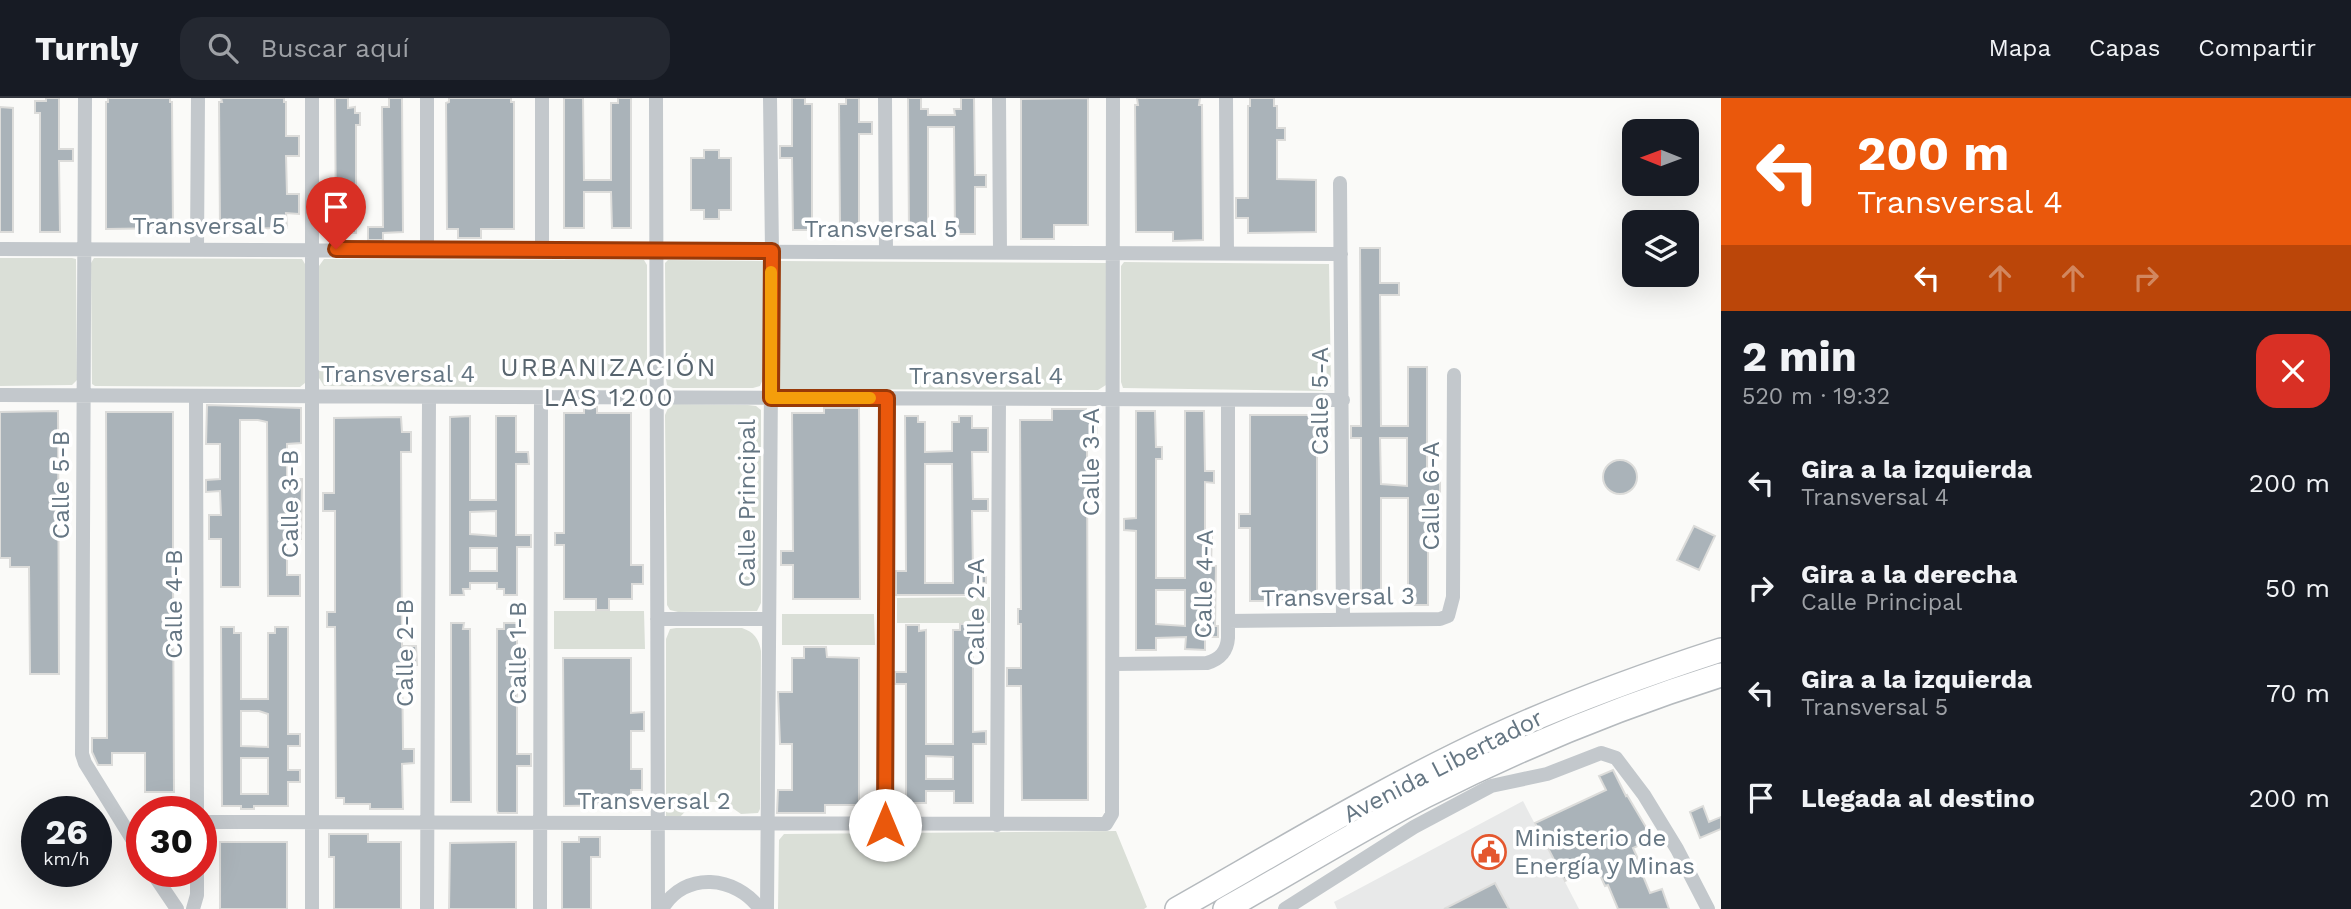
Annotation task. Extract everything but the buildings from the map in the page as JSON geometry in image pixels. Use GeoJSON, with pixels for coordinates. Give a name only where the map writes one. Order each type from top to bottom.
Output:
{"type":"FeatureCollection","features":[{"type":"Feature","properties":{"kind":"main road","name":"Avenida Libertador"},"geometry":{"type":"LineString","coordinates":[[1177,909],[1412,776],[1494,737],[1601,692],[1721,650]]}},
{"type":"Feature","properties":{"kind":"main road","name":"Avenida Libertador"},"geometry":{"type":"LineString","coordinates":[[1232,907],[1423,797],[1491,775],[1609,714],[1721,675]]}},
{"type":"Feature","properties":{"kind":"main road"},"geometry":{"type":"LineString","coordinates":[[1224,883],[1232,907]]}},
{"type":"Feature","properties":{"kind":"street","name":"Calle 5-B"},"geometry":{"type":"LineString","coordinates":[[85,98],[82,758],[126,829]]}},
{"type":"Feature","properties":{"kind":"street"},"geometry":{"type":"LineString","coordinates":[[197,249],[198,98]]}},
{"type":"Feature","properties":{"kind":"street","name":"Calle 3-B"},"geometry":{"type":"LineString","coordinates":[[312,98],[312,909]]}},
{"type":"Feature","properties":{"kind":"street"},"geometry":{"type":"LineString","coordinates":[[427,98],[427,250]]}},
{"type":"Feature","properties":{"kind":"street"},"geometry":{"type":"LineString","coordinates":[[542,98],[542,250]]}},
{"type":"Feature","properties":{"kind":"street"},"geometry":{"type":"LineString","coordinates":[[656,98],[657,824],[660,909]]}},
{"type":"Feature","properties":{"kind":"street","name":"Calle Principal"},"geometry":{"type":"LineString","coordinates":[[766,909],[772,251],[770,98]]}},
{"type":"Feature","properties":{"kind":"street"},"geometry":{"type":"LineString","coordinates":[[886,98],[886,251]]}},
{"type":"Feature","properties":{"kind":"street"},"geometry":{"type":"LineString","coordinates":[[999,98],[1000,252]]}},
{"type":"Feature","properties":{"kind":"street","name":"Calle 3-A"},"geometry":{"type":"LineString","coordinates":[[1106,824],[1112,814],[1113,98]]}},
{"type":"Feature","properties":{"kind":"street"},"geometry":{"type":"LineString","coordinates":[[1226,98],[1227,253]]}},
{"type":"Feature","properties":{"kind":"street","name":"Calle 5-A"},"geometry":{"type":"LineString","coordinates":[[1340,183],[1343,620]]}},
{"type":"Feature","properties":{"kind":"street","name":"Transversal 5"},"geometry":{"type":"LineString","coordinates":[[0,249],[1341,254]]}},
{"type":"Feature","properties":{"kind":"street","name":"Calle 6-A"},"geometry":{"type":"LineString","coordinates":[[1448,616],[1453,597],[1454,375]]}},
{"type":"Feature","properties":{"kind":"street","name":"Transversal 4"},"geometry":{"type":"LineString","coordinates":[[0,395],[1343,400]]}},
{"type":"Feature","properties":{"kind":"street","name":"Calle 4-B"},"geometry":{"type":"LineString","coordinates":[[196,396],[197,796]]}},
{"type":"Feature","properties":{"kind":"street","name":"Calle 2-B"},"geometry":{"type":"LineString","coordinates":[[427,909],[429,397]]}},
{"type":"Feature","properties":{"kind":"street","name":"Calle 1-B"},"geometry":{"type":"LineString","coordinates":[[540,909],[541,397]]}},
{"type":"Feature","properties":{"kind":"street"},"geometry":{"type":"LineString","coordinates":[[885,825],[887,398]]}},
{"type":"Feature","properties":{"kind":"street","name":"Calle 2-A"},"geometry":{"type":"LineString","coordinates":[[997,825],[999,399]]}},
{"type":"Feature","properties":{"kind":"street","name":"Calle 4-A"},"geometry":{"type":"LineString","coordinates":[[1112,664],[1200,664],[1214,661],[1226,650],[1228,400]]}},
{"type":"Feature","properties":{"kind":"street","name":"Transversal 3"},"geometry":{"type":"LineString","coordinates":[[1228,621],[1448,616]]}},
{"type":"Feature","properties":{"kind":"street"},"geometry":{"type":"LineString","coordinates":[[657,619],[769,619]]}},
{"type":"Feature","properties":{"kind":"street"},"geometry":{"type":"LineString","coordinates":[[1285,909],[1491,775],[1546,774],[1601,753],[1611,755],[1622,764],[1644,795],[1708,909]]}},
{"type":"Feature","properties":{"kind":"street","name":"Transversal 2"},"geometry":{"type":"LineString","coordinates":[[217,822],[1106,824]]}},
{"type":"Feature","properties":{"kind":"street"},"geometry":{"type":"LineString","coordinates":[[660,909],[674,895],[698,881],[725,884],[744,892],[760,909]]}},
{"type":"Feature","properties":{"kind":"street"},"geometry":{"type":"LineString","coordinates":[[162,887],[177,909]]}},
{"type":"Feature","properties":{"kind":"street"},"geometry":{"type":"LineString","coordinates":[[192,909],[197,887]]}},
{"type":"Feature","properties":{"kind":"shaded area"},"geometry":{"type":"Polygon","coordinates":[[[0,258],[76,259],[77,380],[72,385],[0,386],[0,258]]]}},
{"type":"Feature","properties":{"kind":"shaded area"},"geometry":{"type":"Polygon","coordinates":[[[94,258],[302,259],[305,264],[305,383],[300,387],[95,386],[92,384],[91,263],[94,258]]]}},
{"type":"Feature","properties":{"kind":"shaded area"},"geometry":{"type":"Polygon","coordinates":[[[324,259],[644,260],[647,265],[647,385],[643,388],[324,386],[319,378],[319,266],[324,259]]]}},
{"type":"Feature","properties":{"kind":"shaded area"},"geometry":{"type":"Polygon","coordinates":[[[668,260],[763,261],[763,379],[760,386],[673,388],[667,385],[665,263],[668,260]]]}},
{"type":"Feature","properties":{"kind":"shaded area"},"geometry":{"type":"Polygon","coordinates":[[[1124,262],[1329,264],[1331,386],[1325,391],[1123,388],[1121,266],[1124,262]]]}},
{"type":"Feature","properties":{"kind":"shaded area"},"geometry":{"type":"Polygon","coordinates":[[[778,263],[1106,263],[1106,385],[1098,390],[780,389],[777,385],[778,263]]]}},
{"type":"Feature","properties":{"kind":"shaded area"},"geometry":{"type":"Polygon","coordinates":[[[673,404],[748,405],[761,410],[761,603],[757,611],[678,612],[670,610],[667,605],[665,415],[673,404]]]}},
{"type":"Feature","properties":{"kind":"shaded area"},"geometry":{"type":"Polygon","coordinates":[[[990,597],[990,623],[897,623],[897,598],[990,597]]]}},
{"type":"Feature","properties":{"kind":"shaded area"},"geometry":{"type":"Polygon","coordinates":[[[554,611],[644,611],[645,649],[554,649],[554,611]]]}},
{"type":"Feature","properties":{"kind":"shaded area"},"geometry":{"type":"Polygon","coordinates":[[[782,614],[874,614],[875,645],[782,645],[782,614]]]}},
{"type":"Feature","properties":{"kind":"shaded area"},"geometry":{"type":"Polygon","coordinates":[[[742,628],[753,634],[759,643],[758,813],[741,814],[724,802],[697,802],[680,817],[666,817],[666,639],[670,629],[742,628]]]}},
{"type":"Feature","properties":{"kind":"shaded area","name":"Ministerio de Energía y Minas"},"geometry":{"type":"Polygon","coordinates":[[[1523,801],[1579,909],[1337,909],[1334,902],[1523,801]]]}},
{"type":"Feature","properties":{"kind":"shaded area"},"geometry":{"type":"Polygon","coordinates":[[[1116,831],[1147,907],[1144,909],[778,909],[779,840],[784,834],[1116,831]]]}},
{"type":"Feature","properties":{"kind":"slow traffic"},"geometry":{"type":"LineString","coordinates":[[771,272],[771,398],[870,398]]}},
{"type":"Feature","properties":{"kind":"place","name":"Ministerio de Energía y Minas"},"geometry":{"type":"Point","coordinates":[1489,852]}},
{"type":"Feature","properties":{"kind":"district","name":"URBANIZACIÓN LAS 1200"},"geometry":{"type":"Point","coordinates":[609,382]}},
{"type":"Feature","properties":{"kind":"route"},"geometry":{"type":"LineString","coordinates":[[336,249],[772,251],[771,398],[887,398],[885,825]]}}]}
